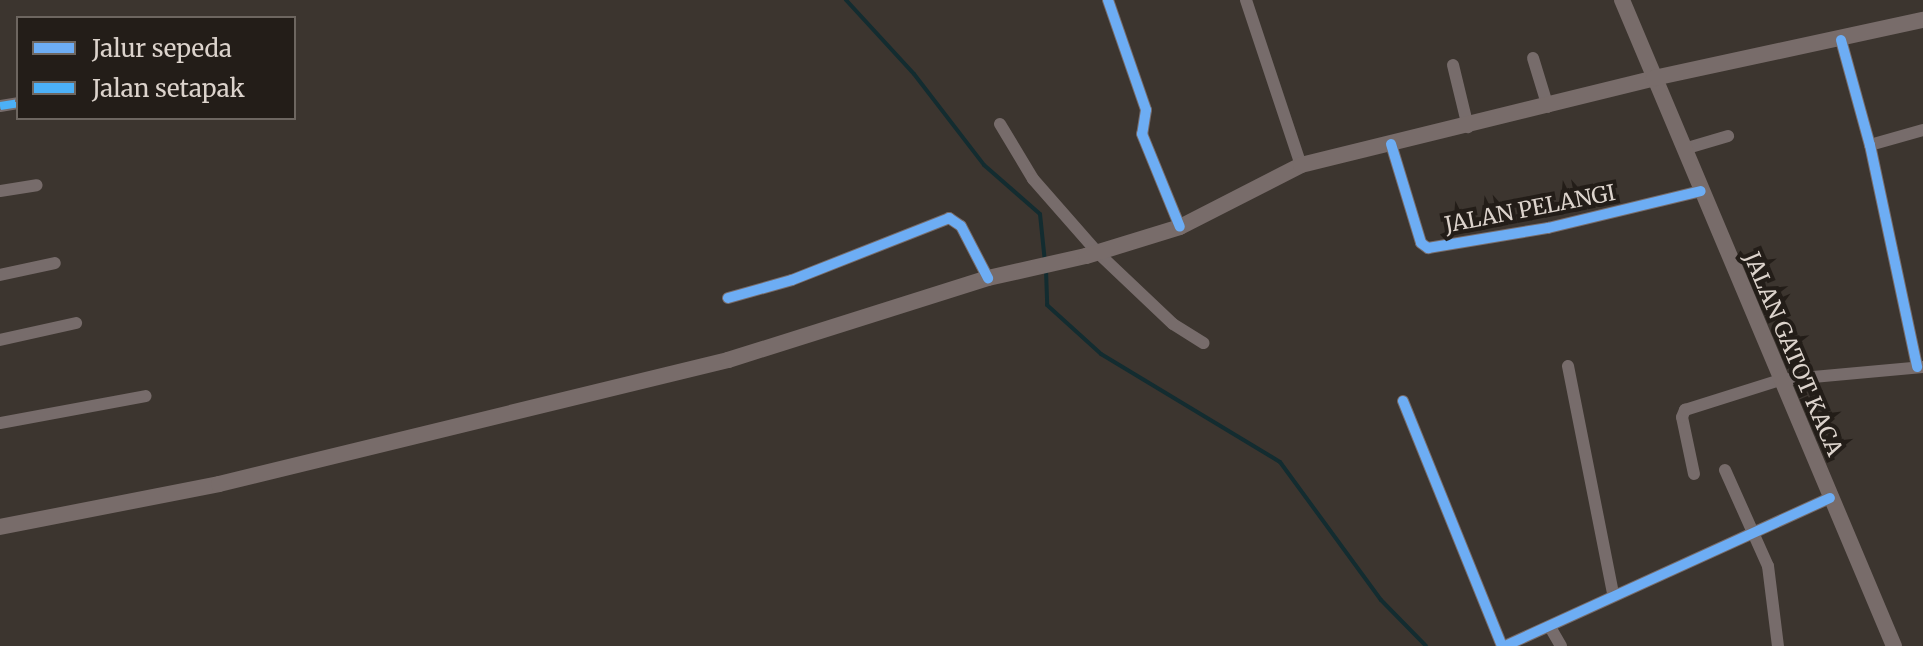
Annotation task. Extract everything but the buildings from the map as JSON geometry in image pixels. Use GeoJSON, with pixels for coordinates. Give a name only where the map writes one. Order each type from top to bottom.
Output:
{"type":"FeatureCollection","features":[{"type":"Feature","properties":{"kind":"main road","name":"JALAN GATOT KACA"},"geometry":{"type":"LineString","coordinates":[[1622,0],[1894,646]]}},
{"type":"Feature","properties":{"kind":"main road"},"geometry":{"type":"LineString","coordinates":[[0,527],[219,484],[728,360],[988,278],[1098,253],[1180,227],[1301,165],[1468,127],[1654,78],[1923,20]]}},
{"type":"Feature","properties":{"kind":"street"},"geometry":{"type":"LineString","coordinates":[[1108,0],[1146,110],[1142,134],[1180,227]]}},
{"type":"Feature","properties":{"kind":"street"},"geometry":{"type":"LineString","coordinates":[[1246,0],[1301,165]]}},
{"type":"Feature","properties":{"kind":"street"},"geometry":{"type":"LineString","coordinates":[[1694,474],[1684,412],[1780,380],[1920,367],[1870,145],[1841,40]]}},
{"type":"Feature","properties":{"kind":"street"},"geometry":{"type":"LineString","coordinates":[[1533,58],[1548,107]]}},
{"type":"Feature","properties":{"kind":"street"},"geometry":{"type":"LineString","coordinates":[[1453,65],[1468,127]]}},
{"type":"Feature","properties":{"kind":"street"},"geometry":{"type":"LineString","coordinates":[[1000,124],[1033,179],[1098,253],[1173,324],[1204,343]]}},
{"type":"Feature","properties":{"kind":"street"},"geometry":{"type":"LineString","coordinates":[[1870,145],[1923,130]]}},
{"type":"Feature","properties":{"kind":"street"},"geometry":{"type":"LineString","coordinates":[[1684,149],[1728,136]]}},
{"type":"Feature","properties":{"kind":"street","name":"JALAN PELANGI"},"geometry":{"type":"LineString","coordinates":[[1391,144],[1421,243],[1428,248],[1548,228],[1701,191]]}},
{"type":"Feature","properties":{"kind":"street"},"geometry":{"type":"LineString","coordinates":[[0,191],[37,185]]}},
{"type":"Feature","properties":{"kind":"street"},"geometry":{"type":"LineString","coordinates":[[728,298],[792,280],[949,218],[961,226],[988,278]]}},
{"type":"Feature","properties":{"kind":"street"},"geometry":{"type":"LineString","coordinates":[[0,275],[55,263]]}},
{"type":"Feature","properties":{"kind":"street"},"geometry":{"type":"LineString","coordinates":[[0,340],[76,323]]}},
{"type":"Feature","properties":{"kind":"street"},"geometry":{"type":"LineString","coordinates":[[1568,366],[1613,593]]}},
{"type":"Feature","properties":{"kind":"street"},"geometry":{"type":"LineString","coordinates":[[0,423],[146,396]]}},
{"type":"Feature","properties":{"kind":"street"},"geometry":{"type":"LineString","coordinates":[[1403,401],[1503,646],[1550,627],[1613,593],[1830,498]]}},
{"type":"Feature","properties":{"kind":"street"},"geometry":{"type":"LineString","coordinates":[[1725,470],[1756,531],[1771,584],[1778,646]]}},
{"type":"Feature","properties":{"kind":"street"},"geometry":{"type":"LineString","coordinates":[[1550,627],[1561,646]]}},
{"type":"Feature","properties":{"kind":"waterway"},"geometry":{"type":"LineString","coordinates":[[846,0],[914,74],[984,165],[1040,214],[1045,262]]}},
{"type":"Feature","properties":{"kind":"waterway"},"geometry":{"type":"LineString","coordinates":[[1046,270],[1047,305],[1101,354],[1280,462],[1381,600],[1426,646]]}},
{"type":"Feature","properties":{"kind":"marked path"},"geometry":{"type":"LineString","coordinates":[[0,106],[16,103]]}},
{"type":"Feature","properties":{"kind":"cycle path"},"geometry":{"type":"LineString","coordinates":[[1108,0],[1146,110],[1142,134],[1180,227]]}},
{"type":"Feature","properties":{"kind":"cycle path"},"geometry":{"type":"LineString","coordinates":[[1841,40],[1870,145],[1917,367]]}},
{"type":"Feature","properties":{"kind":"cycle path"},"geometry":{"type":"LineString","coordinates":[[1391,144],[1421,243],[1428,248],[1548,228],[1701,191]]}},
{"type":"Feature","properties":{"kind":"cycle path"},"geometry":{"type":"LineString","coordinates":[[728,298],[792,280],[949,218],[961,226],[988,278]]}},
{"type":"Feature","properties":{"kind":"cycle path"},"geometry":{"type":"LineString","coordinates":[[1403,401],[1502,646]]}},
{"type":"Feature","properties":{"kind":"cycle path"},"geometry":{"type":"LineString","coordinates":[[1505,646],[1830,498]]}}]}
